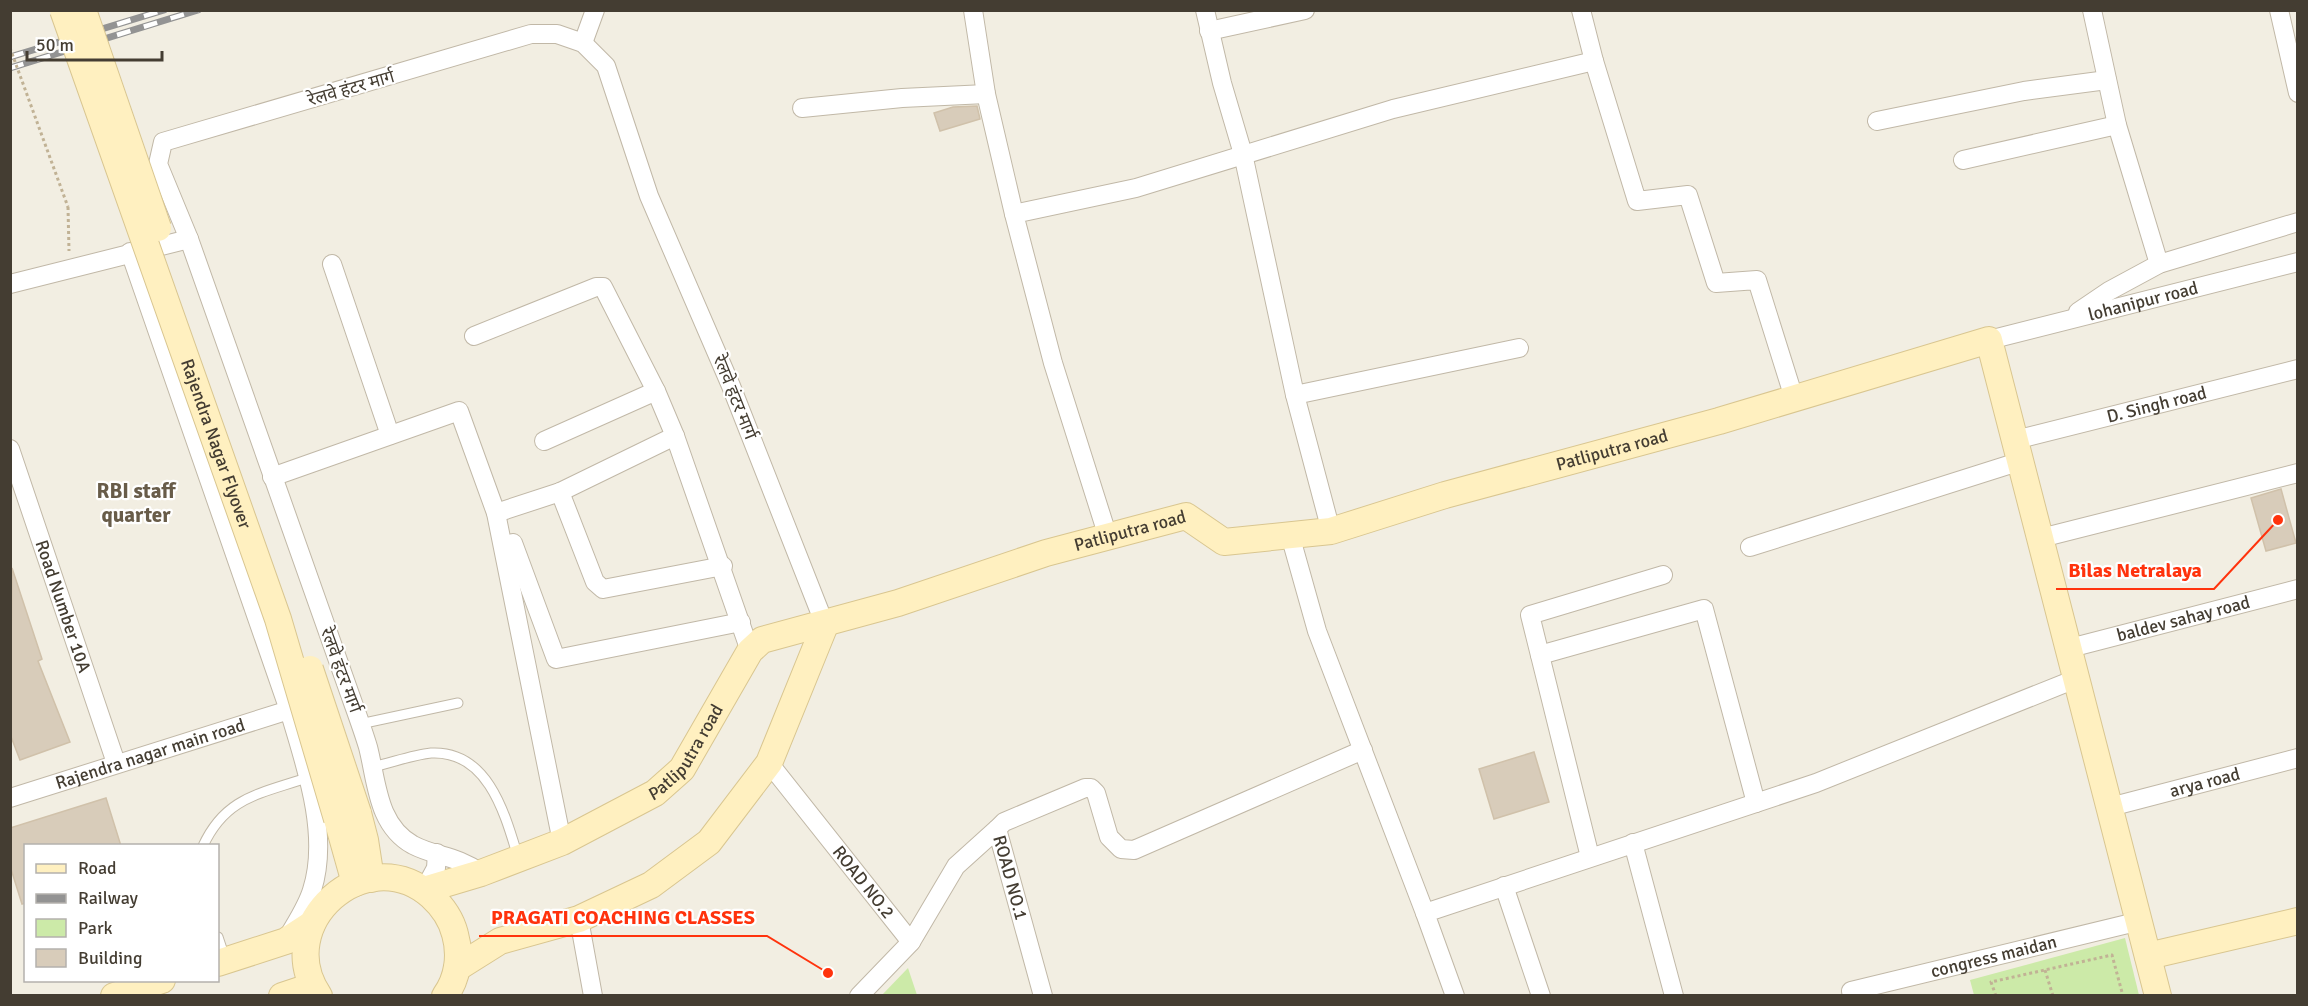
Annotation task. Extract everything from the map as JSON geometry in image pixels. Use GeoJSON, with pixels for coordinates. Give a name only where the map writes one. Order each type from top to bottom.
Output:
{"type":"FeatureCollection","features":[{"type":"Feature","properties":{"kind":"street","name":"Rajendra Nagar Flyover"},"geometry":{"type":"LineString","coordinates":[[63,10],[347,816]]}},
{"type":"Feature","properties":{"kind":"street","name":"Rajendra Nagar Flyover"},"geometry":{"type":"LineString","coordinates":[[83,10],[293,616],[363,881]]}},
{"type":"Feature","properties":{"kind":"street"},"geometry":{"type":"LineString","coordinates":[[583,43],[595,10]]}},
{"type":"Feature","properties":{"kind":"street"},"geometry":{"type":"LineString","coordinates":[[973,10],[986,94],[1014,214],[1053,363],[1108,537]]}},
{"type":"Feature","properties":{"kind":"street"},"geometry":{"type":"LineString","coordinates":[[1205,10],[1243,154],[1295,395],[1331,531]]}},
{"type":"Feature","properties":{"kind":"street"},"geometry":{"type":"LineString","coordinates":[[1209,31],[1305,10]]}},
{"type":"Feature","properties":{"kind":"street"},"geometry":{"type":"LineString","coordinates":[[1581,10],[1594,61],[1637,201],[1688,195],[1716,283],[1757,280],[1794,398]]}},
{"type":"Feature","properties":{"kind":"street"},"geometry":{"type":"LineString","coordinates":[[2092,10],[2117,125],[2159,264]]}},
{"type":"Feature","properties":{"kind":"street"},"geometry":{"type":"LineString","coordinates":[[2279,10],[2298,93]]}},
{"type":"Feature","properties":{"kind":"street","name":"रेलवे हंटर मार्ग"},"geometry":{"type":"LineString","coordinates":[[481,873],[464,861],[413,845],[393,830],[382,808],[360,724],[189,239],[158,164],[163,142],[531,34],[556,34],[583,43],[606,66],[649,196],[731,386],[825,625]]}},
{"type":"Feature","properties":{"kind":"street"},"geometry":{"type":"LineString","coordinates":[[1014,214],[1136,188],[1393,109],[1594,61]]}},
{"type":"Feature","properties":{"kind":"street"},"geometry":{"type":"LineString","coordinates":[[1877,121],[2024,91],[2107,80]]}},
{"type":"Feature","properties":{"kind":"street"},"geometry":{"type":"LineString","coordinates":[[802,108],[902,98],[986,94]]}},
{"type":"Feature","properties":{"kind":"street"},"geometry":{"type":"LineString","coordinates":[[1963,160],[2117,125]]}},
{"type":"Feature","properties":{"kind":"street"},"geometry":{"type":"LineString","coordinates":[[2066,320],[2109,291],[2159,264],[2298,222]]}},
{"type":"Feature","properties":{"kind":"street"},"geometry":{"type":"LineString","coordinates":[[10,284],[189,239]]}},
{"type":"Feature","properties":{"kind":"street"},"geometry":{"type":"LineString","coordinates":[[130,252],[289,710],[309,777],[319,850],[312,891],[286,941]]}},
{"type":"Feature","properties":{"kind":"street","name":"lohanipur road"},"geometry":{"type":"LineString","coordinates":[[1989,340],[2298,262]]}},
{"type":"Feature","properties":{"kind":"street"},"geometry":{"type":"LineString","coordinates":[[332,264],[390,435]]}},
{"type":"Feature","properties":{"kind":"street"},"geometry":{"type":"LineString","coordinates":[[474,336],[596,287],[603,287],[656,391],[675,436],[723,566],[750,651]]}},
{"type":"Feature","properties":{"kind":"street"},"geometry":{"type":"LineString","coordinates":[[1989,340],[2078,678],[2158,996]]}},
{"type":"Feature","properties":{"kind":"street","name":"Patliputra road"},"geometry":{"type":"LineString","coordinates":[[424,890],[481,873],[562,843],[655,793],[682,769],[750,651],[762,640],[825,625],[1046,553],[1186,516],[1224,542],[1331,531],[1445,495],[1794,398],[1989,340]]}},
{"type":"Feature","properties":{"kind":"street"},"geometry":{"type":"LineString","coordinates":[[1295,395],[1519,348]]}},
{"type":"Feature","properties":{"kind":"street","name":"D. Singh road"},"geometry":{"type":"LineString","coordinates":[[1750,547],[2018,450],[2298,369]]}},
{"type":"Feature","properties":{"kind":"street"},"geometry":{"type":"LineString","coordinates":[[544,441],[656,391]]}},
{"type":"Feature","properties":{"kind":"street"},"geometry":{"type":"LineString","coordinates":[[272,477],[459,411],[496,513],[562,843]]}},
{"type":"Feature","properties":{"kind":"street"},"geometry":{"type":"LineString","coordinates":[[496,513],[560,492],[675,436]]}},
{"type":"Feature","properties":{"kind":"street","name":"Road Number 10A"},"geometry":{"type":"LineString","coordinates":[[10,449],[116,763]]}},
{"type":"Feature","properties":{"kind":"street"},"geometry":{"type":"LineString","coordinates":[[2041,538],[2298,473]]}},
{"type":"Feature","properties":{"kind":"street"},"geometry":{"type":"LineString","coordinates":[[560,492],[595,582],[603,589],[723,566]]}},
{"type":"Feature","properties":{"kind":"street"},"geometry":{"type":"LineString","coordinates":[[1290,535],[1317,632],[1455,996]]}},
{"type":"Feature","properties":{"kind":"street"},"geometry":{"type":"LineString","coordinates":[[513,543],[556,659],[741,622]]}},
{"type":"Feature","properties":{"kind":"street"},"geometry":{"type":"LineString","coordinates":[[1590,857],[1530,615],[1663,575]]}},
{"type":"Feature","properties":{"kind":"street","name":"baldev sahay road"},"geometry":{"type":"LineString","coordinates":[[2070,648],[2298,589]]}},
{"type":"Feature","properties":{"kind":"street"},"geometry":{"type":"LineString","coordinates":[[1540,655],[1704,609],[1756,803]]}},
{"type":"Feature","properties":{"kind":"street"},"geometry":{"type":"LineString","coordinates":[[457,968],[500,941],[579,919],[651,885],[710,842],[770,763],[825,625]]}},
{"type":"Feature","properties":{"kind":"street"},"geometry":{"type":"LineString","coordinates":[[1425,913],[1816,783],[2078,678]]}},
{"type":"Feature","properties":{"kind":"street","name":"Rajendra nagar main road"},"geometry":{"type":"LineString","coordinates":[[10,798],[289,710]]}},
{"type":"Feature","properties":{"kind":"street"},"geometry":{"type":"LineString","coordinates":[[997,829],[1004,822],[1085,788],[1091,788],[1096,793],[1109,837],[1121,849],[1134,850],[1363,750]]}},
{"type":"Feature","properties":{"kind":"street","name":"arya road"},"geometry":{"type":"LineString","coordinates":[[2110,807],[2298,758]]}},
{"type":"Feature","properties":{"kind":"street","name":"ROAD NO.2"},"geometry":{"type":"LineString","coordinates":[[770,763],[911,942]]}},
{"type":"Feature","properties":{"kind":"street","name":"ROAD NO.1"},"geometry":{"type":"LineString","coordinates":[[911,942],[956,866],[997,829],[1043,996]]}},
{"type":"Feature","properties":{"kind":"street"},"geometry":{"type":"LineString","coordinates":[[1634,843],[1674,996]]}},
{"type":"Feature","properties":{"kind":"street"},"geometry":{"type":"LineString","coordinates":[[424,890],[436,868],[437,853]]}},
{"type":"Feature","properties":{"kind":"street"},"geometry":{"type":"LineString","coordinates":[[220,954],[286,941],[312,924],[329,899],[363,881],[408,882],[424,890],[441,905],[453,924],[458,945],[457,968],[445,996]]}},
{"type":"Feature","properties":{"kind":"street"},"geometry":{"type":"LineString","coordinates":[[1504,886],[1541,996]]}},
{"type":"Feature","properties":{"kind":"street"},"geometry":{"type":"LineString","coordinates":[[579,919],[593,996]]}},
{"type":"Feature","properties":{"kind":"street","name":"congress maidan"},"geometry":{"type":"LineString","coordinates":[[1847,994],[2140,921]]}},
{"type":"Feature","properties":{"kind":"street"},"geometry":{"type":"LineString","coordinates":[[2148,956],[2298,921]]}},
{"type":"Feature","properties":{"kind":"street"},"geometry":{"type":"LineString","coordinates":[[282,996],[316,991],[306,955],[312,924]]}},
{"type":"Feature","properties":{"kind":"street"},"geometry":{"type":"LineString","coordinates":[[860,996],[911,942]]}},
{"type":"Feature","properties":{"kind":"street"},"geometry":{"type":"LineString","coordinates":[[114,996],[159,982]]}},
{"type":"Feature","properties":{"kind":"lane"},"geometry":{"type":"LineString","coordinates":[[360,724],[458,703]]}},
{"type":"Feature","properties":{"kind":"lane"},"geometry":{"type":"LineString","coordinates":[[372,767],[429,753],[455,757],[465,762],[488,782],[497,794],[519,859]]}},
{"type":"Feature","properties":{"kind":"lane"},"geometry":{"type":"LineString","coordinates":[[204,844],[212,826],[227,809],[241,801],[309,777]]}},
{"type":"Feature","properties":{"kind":"path"},"geometry":{"type":"LineString","coordinates":[[10,48],[68,207],[70,268]]}},
{"type":"Feature","properties":{"kind":"path"},"geometry":{"type":"LineString","coordinates":[[1996,996],[1991,982],[2112,954],[2123,996]]}},
{"type":"Feature","properties":{"kind":"path"},"geometry":{"type":"LineString","coordinates":[[2045,970],[2053,996]]}},
{"type":"Feature","properties":{"kind":"green space"},"geometry":{"type":"Polygon","coordinates":[[[2125,938],[2139,995],[1974,995],[1970,980],[2125,938]]]}},
{"type":"Feature","properties":{"kind":"green space"},"geometry":{"type":"Polygon","coordinates":[[[908,968],[917,995],[882,995],[908,968]]]}},
{"type":"Feature","properties":{"kind":"building"},"geometry":{"type":"Polygon","coordinates":[[[977,106],[980,119],[940,131],[934,113],[953,107],[977,106]]]}},
{"type":"Feature","properties":{"kind":"building"},"geometry":{"type":"Polygon","coordinates":[[[2281,489],[2296,543],[2266,551],[2251,498],[2281,489]]]}},
{"type":"Feature","properties":{"kind":"building"},"geometry":{"type":"Polygon","coordinates":[[[12,568],[42,659],[38,661],[70,742],[20,760],[10,734],[12,568]]]}},
{"type":"Feature","properties":{"kind":"building"},"geometry":{"type":"Polygon","coordinates":[[[1534,752],[1549,802],[1494,819],[1479,769],[1534,752]]]}},
{"type":"Feature","properties":{"kind":"building"},"geometry":{"type":"Polygon","coordinates":[[[106,798],[120,844],[24,844],[24,904],[22,904],[10,866],[10,828],[106,798]]]}},
{"type":"Feature","properties":{"kind":"railway"},"geometry":{"type":"LineString","coordinates":[[10,57],[164,10]]}},
{"type":"Feature","properties":{"kind":"railway"},"geometry":{"type":"LineString","coordinates":[[10,68],[198,10]]}},
{"type":"Feature","properties":{"kind":"place","name":"Bilas Netralaya"},"geometry":{"type":"Point","coordinates":[2278,520]}},
{"type":"Feature","properties":{"kind":"place","name":"PRAGATI COACHING CLASSES"},"geometry":{"type":"Point","coordinates":[828,973]}},
{"type":"Feature","properties":{"kind":"district","name":"RBI staff quarter"},"geometry":{"type":"Point","coordinates":[136,503]}}]}
